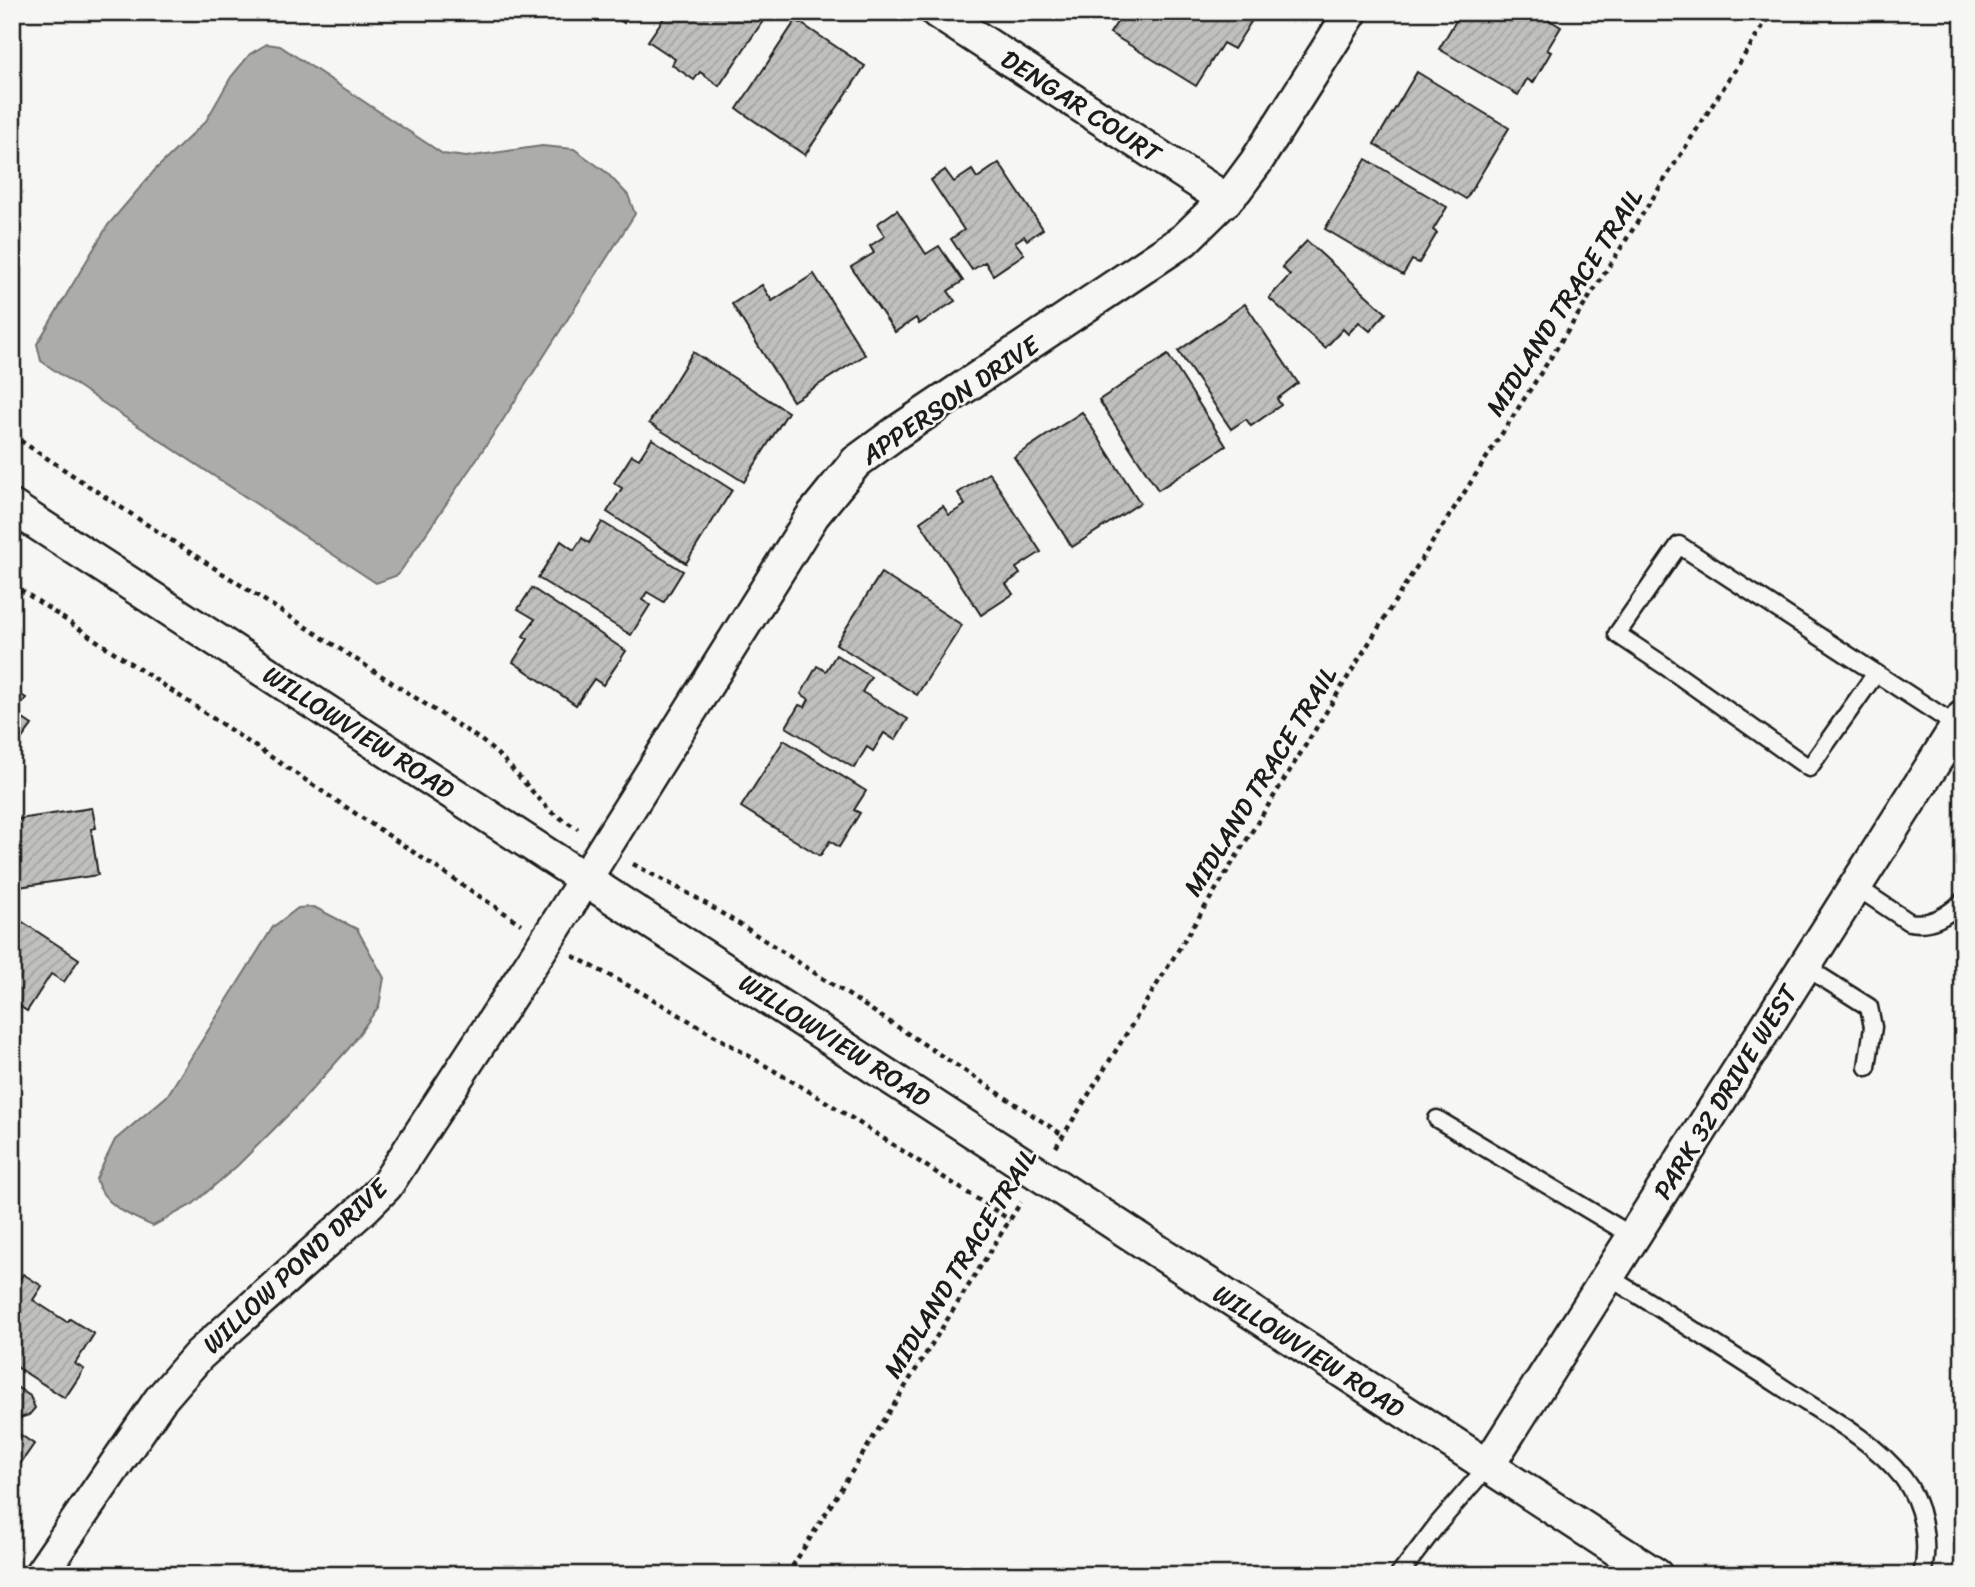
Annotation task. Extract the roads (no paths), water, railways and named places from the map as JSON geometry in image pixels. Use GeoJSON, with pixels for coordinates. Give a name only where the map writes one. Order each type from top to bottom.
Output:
{"type":"FeatureCollection","features":[{"type":"Feature","properties":{"kind":"street","name":"DENGAR COURT"},"geometry":{"type":"LineString","coordinates":[[937,12],[1226,200]]}},
{"type":"Feature","properties":{"kind":"street","name":"APPERSON DRIVE"},"geometry":{"type":"LineString","coordinates":[[586,879],[813,515],[856,462],[1184,240],[1226,200],[1256,162],[1351,12]]}},
{"type":"Feature","properties":{"kind":"street","name":"WILLOWVIEW ROAD"},"geometry":{"type":"LineString","coordinates":[[12,507],[1656,1575]]}},
{"type":"Feature","properties":{"kind":"street","name":"PARK 32 DRIVE WEST"},"geometry":{"type":"LineString","coordinates":[[1488,1467],[1960,722]]}},
{"type":"Feature","properties":{"kind":"street","name":"WILLOW POND DRIVE"},"geometry":{"type":"LineString","coordinates":[[40,1575],[179,1375],[386,1186],[586,879]]}},
{"type":"Feature","properties":{"kind":"lane"},"geometry":{"type":"LineString","coordinates":[[1876,673],[1809,768],[1617,634],[1679,545],[1876,673],[1960,722]]}},
{"type":"Feature","properties":{"kind":"lane"},"geometry":{"type":"LineString","coordinates":[[1855,886],[1909,922],[1919,924],[1934,922],[1963,901]]}},
{"type":"Feature","properties":{"kind":"lane"},"geometry":{"type":"LineString","coordinates":[[1804,966],[1869,1007],[1873,1027],[1867,1068]]}},
{"type":"Feature","properties":{"kind":"lane"},"geometry":{"type":"LineString","coordinates":[[1437,1119],[1634,1237]]}},
{"type":"Feature","properties":{"kind":"lane"},"geometry":{"type":"LineString","coordinates":[[1607,1276],[1806,1402],[1875,1450],[1904,1478],[1919,1506],[1924,1539],[1922,1575]]}},
{"type":"Feature","properties":{"kind":"lane"},"geometry":{"type":"LineString","coordinates":[[1399,1575],[1437,1525],[1488,1467]]}}]}
